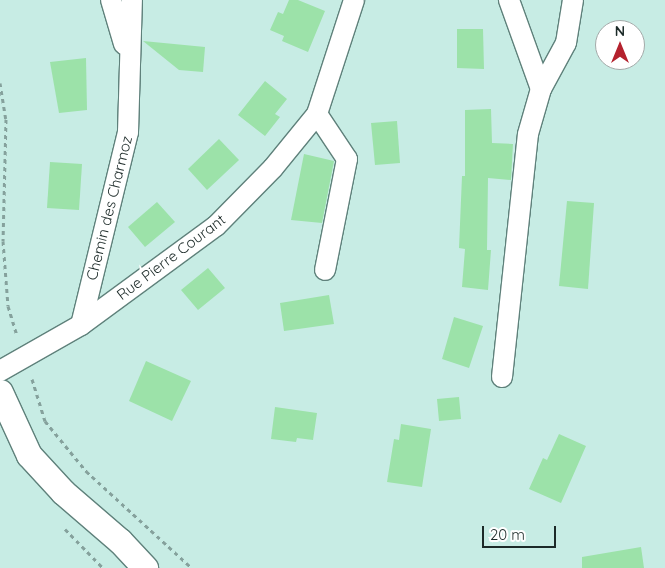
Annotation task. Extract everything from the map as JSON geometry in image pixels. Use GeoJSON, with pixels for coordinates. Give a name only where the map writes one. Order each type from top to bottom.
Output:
{"type":"FeatureCollection","features":[{"type":"Feature","properties":{"kind":"street"},"geometry":{"type":"LineString","coordinates":[[111,0],[129,59]]}},
{"type":"Feature","properties":{"kind":"street","name":"Chemin des Charmoz"},"geometry":{"type":"LineString","coordinates":[[81,325],[128,132],[132,0]]}},
{"type":"Feature","properties":{"kind":"street","name":"Rue Pierre Courant"},"geometry":{"type":"LineString","coordinates":[[0,371],[81,325],[216,226],[273,168],[317,114],[354,0]]}},
{"type":"Feature","properties":{"kind":"street"},"geometry":{"type":"LineString","coordinates":[[509,0],[542,89]]}},
{"type":"Feature","properties":{"kind":"street"},"geometry":{"type":"LineString","coordinates":[[502,377],[528,134],[542,89],[566,43],[574,0]]}},
{"type":"Feature","properties":{"kind":"street"},"geometry":{"type":"LineString","coordinates":[[317,114],[347,159],[325,270]]}},
{"type":"Feature","properties":{"kind":"street"},"geometry":{"type":"LineString","coordinates":[[0,392],[8,415],[29,455],[63,492],[120,542],[145,568]]}},
{"type":"Feature","properties":{"kind":"building"},"geometry":{"type":"Polygon","coordinates":[[[289,0],[298,0],[325,11],[308,52],[282,41],[284,36],[270,30],[278,12],[283,14],[289,0]]]}},
{"type":"Feature","properties":{"kind":"building"},"geometry":{"type":"Polygon","coordinates":[[[457,29],[483,29],[484,69],[457,68],[457,29]]]}},
{"type":"Feature","properties":{"kind":"building"},"geometry":{"type":"Polygon","coordinates":[[[143,41],[205,47],[203,72],[179,70],[143,41]]]}},
{"type":"Feature","properties":{"kind":"building"},"geometry":{"type":"Polygon","coordinates":[[[86,58],[87,110],[59,113],[50,62],[86,58]]]}},
{"type":"Feature","properties":{"kind":"building"},"geometry":{"type":"Polygon","coordinates":[[[265,81],[287,99],[275,114],[280,117],[265,136],[238,115],[265,81]]]}},
{"type":"Feature","properties":{"kind":"building"},"geometry":{"type":"Polygon","coordinates":[[[491,109],[492,143],[513,144],[511,180],[488,178],[487,250],[491,250],[488,290],[462,287],[465,249],[459,248],[462,176],[465,176],[465,110],[491,109]]]}},
{"type":"Feature","properties":{"kind":"building"},"geometry":{"type":"Polygon","coordinates":[[[397,121],[400,163],[375,165],[371,123],[397,121]]]}},
{"type":"Feature","properties":{"kind":"building"},"geometry":{"type":"Polygon","coordinates":[[[219,139],[239,160],[207,190],[188,169],[219,139]]]}},
{"type":"Feature","properties":{"kind":"building"},"geometry":{"type":"Polygon","coordinates":[[[304,154],[334,161],[322,223],[291,220],[304,154]]]}},
{"type":"Feature","properties":{"kind":"building"},"geometry":{"type":"Polygon","coordinates":[[[50,162],[82,164],[79,210],[47,208],[50,162]]]}},
{"type":"Feature","properties":{"kind":"building"},"geometry":{"type":"Polygon","coordinates":[[[567,201],[594,203],[588,289],[559,286],[567,201]]]}},
{"type":"Feature","properties":{"kind":"building"},"geometry":{"type":"Polygon","coordinates":[[[157,202],[175,222],[145,247],[128,227],[157,202]]]}},
{"type":"Feature","properties":{"kind":"building"},"geometry":{"type":"Polygon","coordinates":[[[208,268],[225,288],[198,310],[181,290],[208,268]]]}},
{"type":"Feature","properties":{"kind":"building"},"geometry":{"type":"Polygon","coordinates":[[[329,295],[334,324],[284,331],[280,303],[329,295]]]}},
{"type":"Feature","properties":{"kind":"building"},"geometry":{"type":"Polygon","coordinates":[[[454,317],[483,326],[469,368],[442,359],[454,317]]]}},
{"type":"Feature","properties":{"kind":"building"},"geometry":{"type":"Polygon","coordinates":[[[146,361],[191,381],[172,421],[129,401],[146,361]]]}},
{"type":"Feature","properties":{"kind":"building"},"geometry":{"type":"Polygon","coordinates":[[[459,397],[461,419],[439,421],[437,399],[459,397]]]}},
{"type":"Feature","properties":{"kind":"building"},"geometry":{"type":"Polygon","coordinates":[[[275,407],[317,413],[313,440],[297,438],[296,442],[271,439],[275,407]]]}},
{"type":"Feature","properties":{"kind":"building"},"geometry":{"type":"Polygon","coordinates":[[[401,424],[431,429],[422,487],[387,482],[394,439],[399,440],[401,424]]]}},
{"type":"Feature","properties":{"kind":"building"},"geometry":{"type":"Polygon","coordinates":[[[559,434],[586,446],[561,503],[529,489],[543,458],[547,460],[559,434]]]}},
{"type":"Feature","properties":{"kind":"building"},"geometry":{"type":"Polygon","coordinates":[[[641,547],[644,568],[582,568],[582,557],[641,547]]]}}]}
